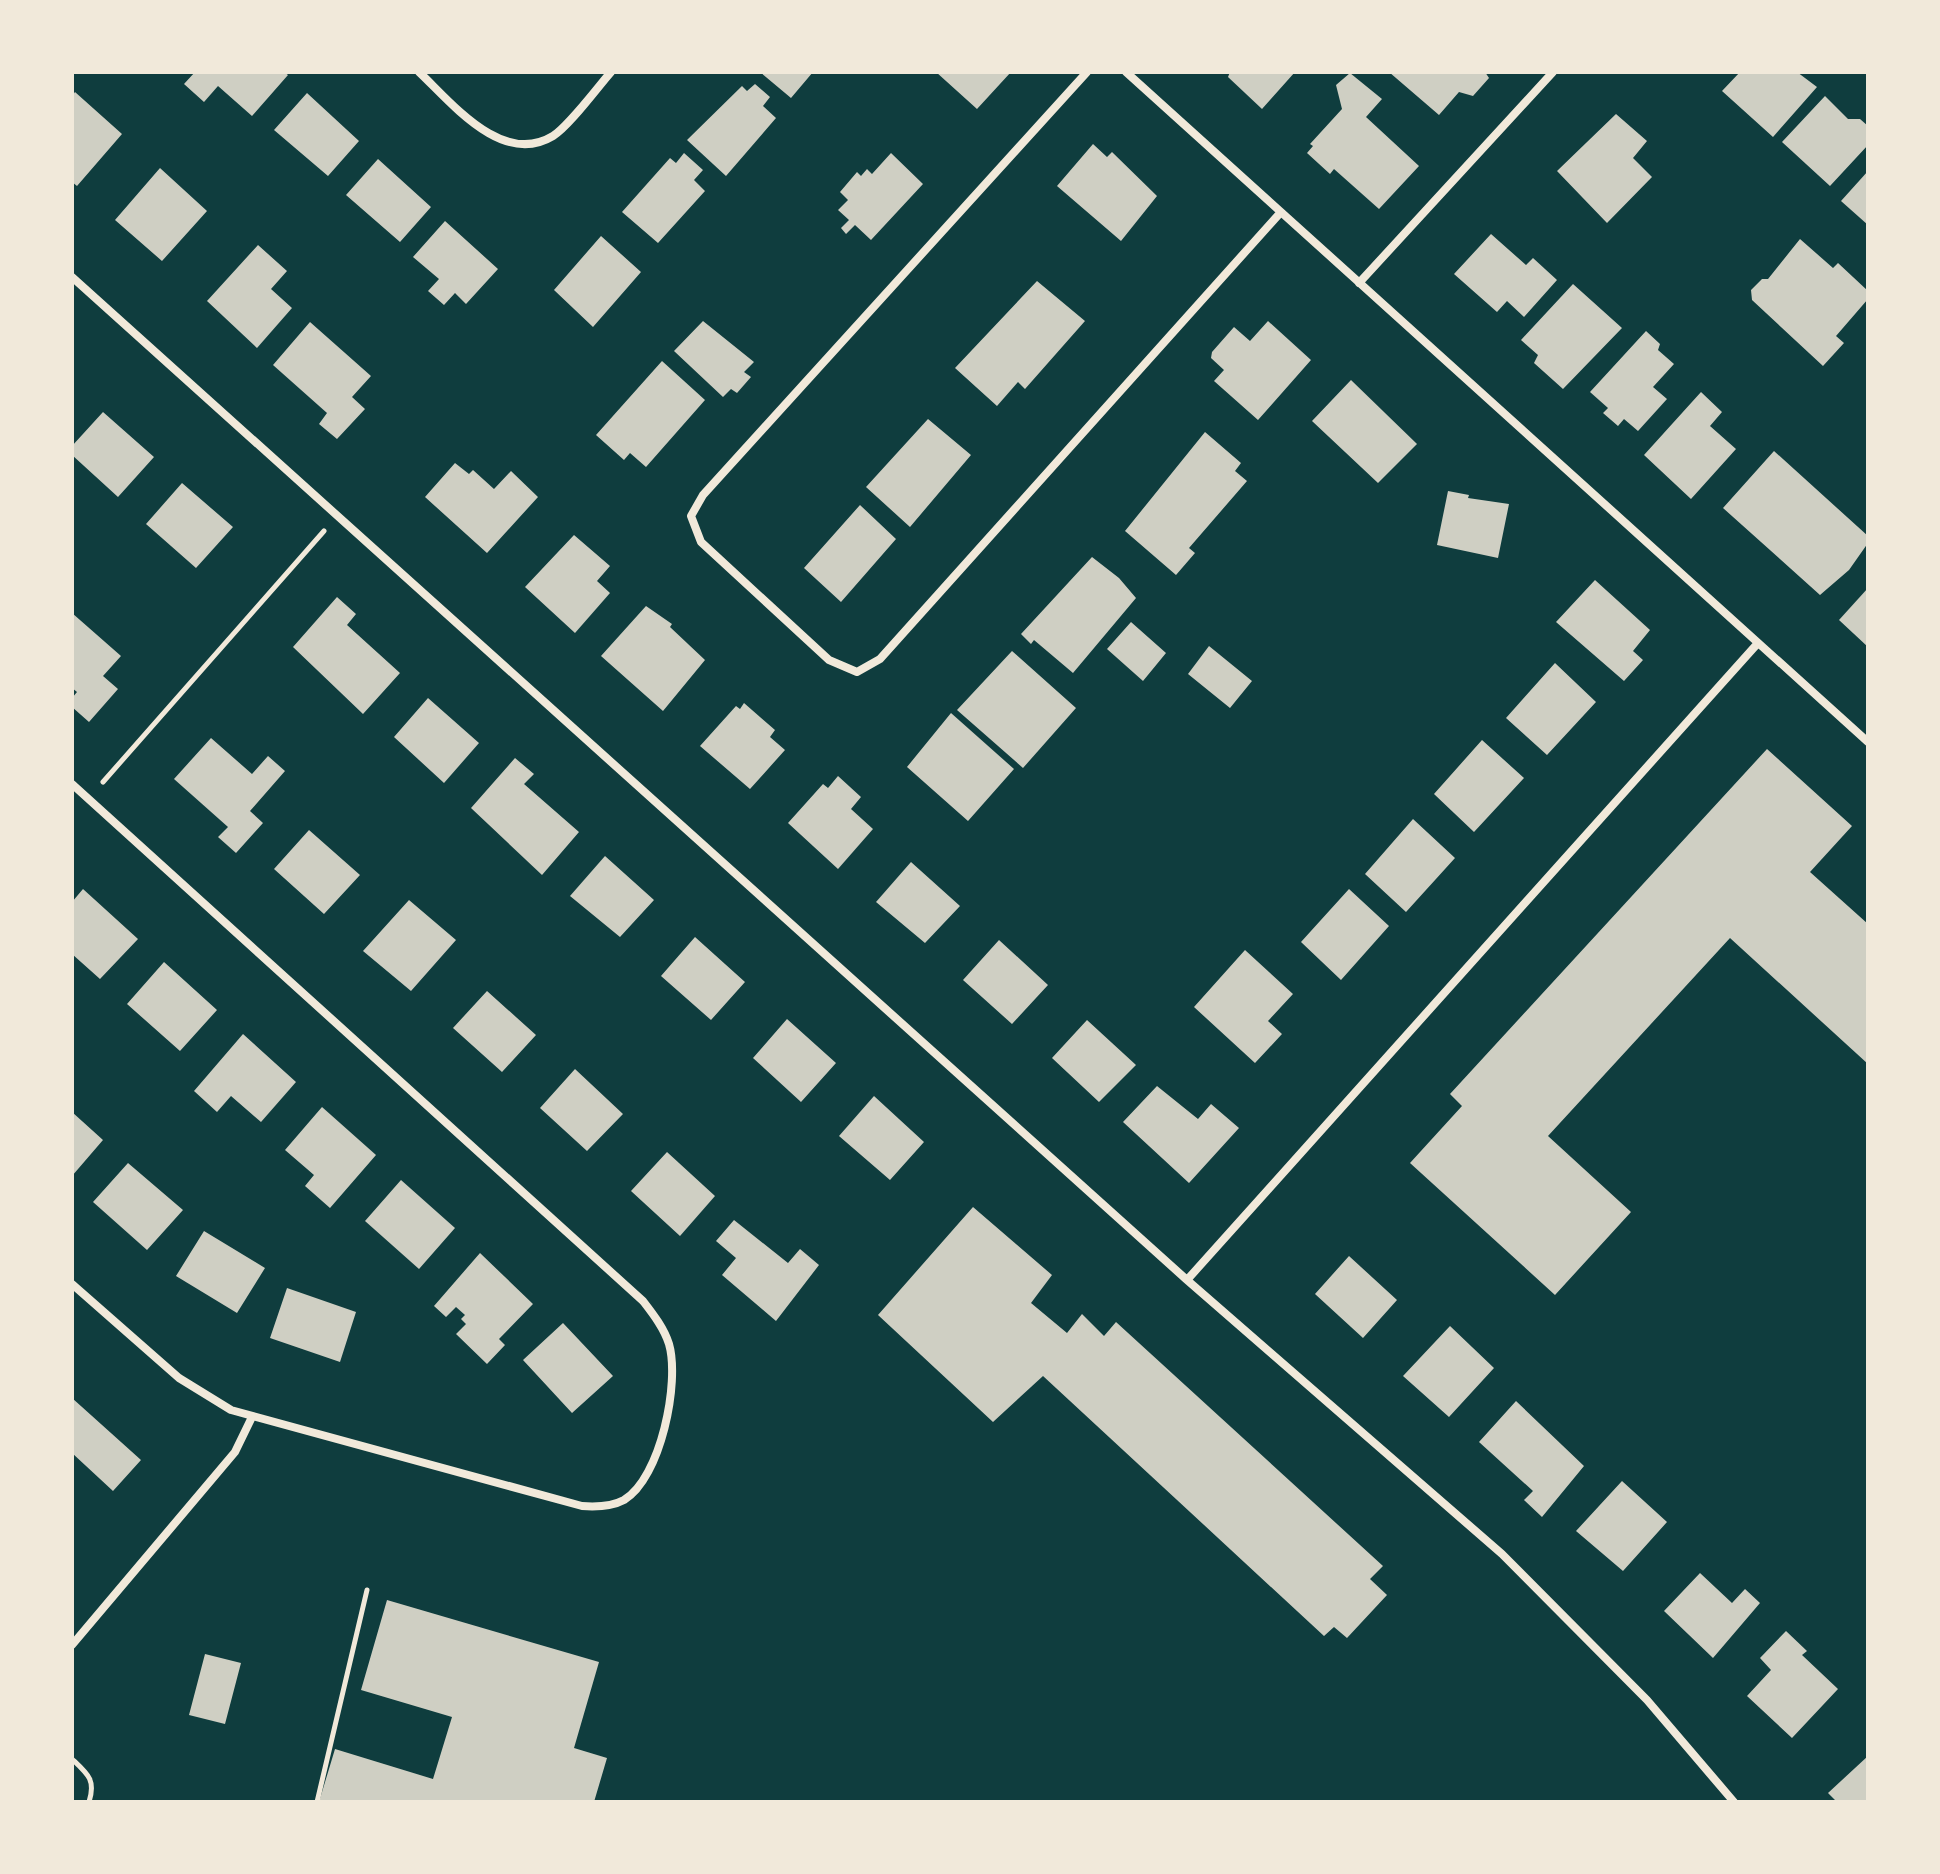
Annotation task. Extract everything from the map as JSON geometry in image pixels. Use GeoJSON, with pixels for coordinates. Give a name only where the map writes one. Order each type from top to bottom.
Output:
{"type":"FeatureCollection","features":[{"type":"Feature","properties":{"kind":"street"},"geometry":{"type":"LineString","coordinates":[[419,72],[483,131],[519,144],[552,136],[611,72]]}},
{"type":"Feature","properties":{"kind":"street"},"geometry":{"type":"LineString","coordinates":[[1087,72],[703,495],[691,516],[701,542],[829,660],[857,672],[880,659],[1281,212]]}},
{"type":"Feature","properties":{"kind":"street"},"geometry":{"type":"LineString","coordinates":[[1126,72],[1868,742]]}},
{"type":"Feature","properties":{"kind":"street"},"geometry":{"type":"LineString","coordinates":[[1359,283],[1553,72]]}},
{"type":"Feature","properties":{"kind":"street"},"geometry":{"type":"LineString","coordinates":[[72,277],[1187,1280],[1502,1554],[1647,1700],[1734,1802]]}},
{"type":"Feature","properties":{"kind":"street"},"geometry":{"type":"LineString","coordinates":[[1187,1280],[1758,643]]}},
{"type":"Feature","properties":{"kind":"street"},"geometry":{"type":"LineString","coordinates":[[72,784],[643,1301],[668,1342],[673,1366],[672,1390],[653,1463],[644,1482],[626,1499],[599,1507],[558,1501],[231,1410],[179,1378],[72,1284]]}},
{"type":"Feature","properties":{"kind":"street"},"geometry":{"type":"LineString","coordinates":[[72,1645],[235,1452],[252,1417]]}},
{"type":"Feature","properties":{"kind":"path"},"geometry":{"type":"LineString","coordinates":[[88,799],[338,516]]}},
{"type":"Feature","properties":{"kind":"path"},"geometry":{"type":"LineString","coordinates":[[317,1802],[367,1590]]}},
{"type":"Feature","properties":{"kind":"path"},"geometry":{"type":"LineString","coordinates":[[72,1759],[90,1776],[94,1786],[89,1802]]}},
{"type":"Feature","properties":{"kind":"building"},"geometry":{"type":"Polygon","coordinates":[[[195,72],[284,72],[288,75],[252,116],[218,86],[204,102],[184,84],[195,72]]]}},
{"type":"Feature","properties":{"kind":"building"},"geometry":{"type":"Polygon","coordinates":[[[760,72],[813,72],[791,98],[760,72]]]}},
{"type":"Feature","properties":{"kind":"building"},"geometry":{"type":"Polygon","coordinates":[[[936,72],[1011,72],[977,109],[936,72]]]}},
{"type":"Feature","properties":{"kind":"building"},"geometry":{"type":"Polygon","coordinates":[[[1230,72],[1295,72],[1262,109],[1228,77],[1230,72]]]}},
{"type":"Feature","properties":{"kind":"building"},"geometry":{"type":"Polygon","coordinates":[[[1389,72],[1485,72],[1489,78],[1473,96],[1459,92],[1439,115],[1389,72]]]}},
{"type":"Feature","properties":{"kind":"building"},"geometry":{"type":"Polygon","coordinates":[[[1740,72],[1797,72],[1817,87],[1773,137],[1722,91],[1740,72]]]}},
{"type":"Feature","properties":{"kind":"building"},"geometry":{"type":"Polygon","coordinates":[[[1350,73],[1382,99],[1366,117],[1419,166],[1379,209],[1334,169],[1330,174],[1307,153],[1313,146],[1310,144],[1342,109],[1336,85],[1350,73]]]}},
{"type":"Feature","properties":{"kind":"building"},"geometry":{"type":"Polygon","coordinates":[[[755,84],[770,97],[763,106],[776,118],[726,176],[687,140],[742,86],[747,91],[755,84]]]}},
{"type":"Feature","properties":{"kind":"building"},"geometry":{"type":"Polygon","coordinates":[[[75,92],[122,134],[77,186],[72,182],[72,96],[75,92]]]}},
{"type":"Feature","properties":{"kind":"building"},"geometry":{"type":"Polygon","coordinates":[[[307,93],[359,141],[328,176],[274,130],[307,93]]]}},
{"type":"Feature","properties":{"kind":"building"},"geometry":{"type":"Polygon","coordinates":[[[1825,96],[1848,119],[1860,119],[1868,126],[1868,145],[1830,186],[1782,142],[1825,96]]]}},
{"type":"Feature","properties":{"kind":"building"},"geometry":{"type":"Polygon","coordinates":[[[1616,114],[1647,141],[1633,158],[1652,177],[1607,223],[1557,171],[1616,114]]]}},
{"type":"Feature","properties":{"kind":"building"},"geometry":{"type":"Polygon","coordinates":[[[1093,144],[1107,157],[1112,152],[1157,196],[1121,241],[1057,186],[1093,144]]]}},
{"type":"Feature","properties":{"kind":"building"},"geometry":{"type":"Polygon","coordinates":[[[684,153],[703,170],[694,180],[705,191],[658,243],[622,212],[670,158],[676,163],[684,153]]]}},
{"type":"Feature","properties":{"kind":"building"},"geometry":{"type":"Polygon","coordinates":[[[891,153],[923,184],[871,240],[855,225],[846,234],[841,228],[849,220],[838,210],[848,200],[840,192],[857,172],[861,176],[867,169],[872,174],[891,153]]]}},
{"type":"Feature","properties":{"kind":"building"},"geometry":{"type":"Polygon","coordinates":[[[378,159],[431,207],[400,242],[346,195],[378,159]]]}},
{"type":"Feature","properties":{"kind":"building"},"geometry":{"type":"Polygon","coordinates":[[[160,168],[207,211],[162,261],[115,220],[160,168]]]}},
{"type":"Feature","properties":{"kind":"building"},"geometry":{"type":"Polygon","coordinates":[[[1868,171],[1868,225],[1841,201],[1868,171]]]}},
{"type":"Feature","properties":{"kind":"building"},"geometry":{"type":"Polygon","coordinates":[[[445,221],[498,269],[466,304],[455,293],[444,305],[428,291],[439,279],[413,257],[445,221]]]}},
{"type":"Feature","properties":{"kind":"building"},"geometry":{"type":"Polygon","coordinates":[[[1491,234],[1526,265],[1533,258],[1557,280],[1524,317],[1507,301],[1497,312],[1454,274],[1491,234]]]}},
{"type":"Feature","properties":{"kind":"building"},"geometry":{"type":"Polygon","coordinates":[[[601,236],[641,272],[593,327],[554,290],[601,236]]]}},
{"type":"Feature","properties":{"kind":"building"},"geometry":{"type":"Polygon","coordinates":[[[1800,239],[1833,268],[1838,263],[1868,291],[1868,299],[1836,336],[1844,343],[1823,366],[1752,300],[1751,290],[1762,279],[1768,279],[1800,239]]]}},
{"type":"Feature","properties":{"kind":"building"},"geometry":{"type":"Polygon","coordinates":[[[258,245],[287,271],[271,289],[292,308],[257,348],[207,301],[258,245]]]}},
{"type":"Feature","properties":{"kind":"building"},"geometry":{"type":"Polygon","coordinates":[[[1037,281],[1085,321],[1025,389],[1018,382],[997,406],[955,368],[1037,281]]]}},
{"type":"Feature","properties":{"kind":"building"},"geometry":{"type":"Polygon","coordinates":[[[1573,284],[1622,328],[1563,389],[1534,363],[1538,355],[1521,340],[1573,284]]]}},
{"type":"Feature","properties":{"kind":"building"},"geometry":{"type":"Polygon","coordinates":[[[703,321],[754,362],[744,372],[751,377],[737,393],[731,389],[723,397],[674,351],[703,321]]]}},
{"type":"Feature","properties":{"kind":"building"},"geometry":{"type":"Polygon","coordinates":[[[1268,321],[1311,360],[1258,420],[1214,381],[1224,370],[1211,358],[1212,352],[1234,327],[1250,341],[1268,321]]]}},
{"type":"Feature","properties":{"kind":"building"},"geometry":{"type":"Polygon","coordinates":[[[310,322],[371,376],[352,397],[365,409],[337,439],[319,424],[327,413],[273,365],[310,322]]]}},
{"type":"Feature","properties":{"kind":"building"},"geometry":{"type":"Polygon","coordinates":[[[1646,331],[1660,344],[1658,350],[1674,364],[1653,387],[1667,399],[1638,431],[1624,419],[1618,426],[1603,413],[1608,408],[1590,392],[1646,331]]]}},
{"type":"Feature","properties":{"kind":"building"},"geometry":{"type":"Polygon","coordinates":[[[662,361],[705,400],[646,467],[630,453],[624,460],[596,435],[662,361]]]}},
{"type":"Feature","properties":{"kind":"building"},"geometry":{"type":"Polygon","coordinates":[[[1351,380],[1417,444],[1378,483],[1312,421],[1351,380]]]}},
{"type":"Feature","properties":{"kind":"building"},"geometry":{"type":"Polygon","coordinates":[[[1701,392],[1722,412],[1710,426],[1736,449],[1691,499],[1644,455],[1701,392]]]}},
{"type":"Feature","properties":{"kind":"building"},"geometry":{"type":"Polygon","coordinates":[[[103,412],[154,457],[118,497],[72,455],[72,446],[103,412]]]}},
{"type":"Feature","properties":{"kind":"building"},"geometry":{"type":"Polygon","coordinates":[[[928,419],[971,455],[910,527],[866,487],[928,419]]]}},
{"type":"Feature","properties":{"kind":"building"},"geometry":{"type":"Polygon","coordinates":[[[1205,432],[1241,463],[1235,471],[1247,481],[1189,548],[1195,553],[1176,575],[1125,531],[1205,432]]]}},
{"type":"Feature","properties":{"kind":"building"},"geometry":{"type":"Polygon","coordinates":[[[1774,451],[1868,536],[1868,543],[1849,570],[1820,595],[1723,508],[1774,451]]]}},
{"type":"Feature","properties":{"kind":"building"},"geometry":{"type":"Polygon","coordinates":[[[455,463],[469,474],[473,470],[494,489],[511,471],[538,497],[487,553],[425,497],[455,463]]]}},
{"type":"Feature","properties":{"kind":"building"},"geometry":{"type":"Polygon","coordinates":[[[182,483],[233,527],[196,568],[146,524],[182,483]]]}},
{"type":"Feature","properties":{"kind":"building"},"geometry":{"type":"Polygon","coordinates":[[[1448,491],[1469,495],[1468,498],[1509,504],[1498,558],[1437,545],[1448,491]]]}},
{"type":"Feature","properties":{"kind":"building"},"geometry":{"type":"Polygon","coordinates":[[[860,505],[896,539],[841,602],[804,568],[860,505]]]}},
{"type":"Feature","properties":{"kind":"building"},"geometry":{"type":"Polygon","coordinates":[[[574,535],[610,566],[597,581],[610,593],[575,633],[525,587],[574,535]]]}},
{"type":"Feature","properties":{"kind":"building"},"geometry":{"type":"Polygon","coordinates":[[[1092,557],[1119,578],[1136,598],[1073,673],[1034,640],[1031,644],[1021,634],[1092,557]]]}},
{"type":"Feature","properties":{"kind":"building"},"geometry":{"type":"Polygon","coordinates":[[[1595,580],[1650,630],[1633,651],[1643,660],[1624,681],[1556,622],[1595,580]]]}},
{"type":"Feature","properties":{"kind":"building"},"geometry":{"type":"Polygon","coordinates":[[[1868,588],[1868,647],[1839,620],[1868,588]]]}},
{"type":"Feature","properties":{"kind":"building"},"geometry":{"type":"Polygon","coordinates":[[[337,597],[356,614],[347,625],[400,673],[363,714],[293,647],[337,597]]]}},
{"type":"Feature","properties":{"kind":"building"},"geometry":{"type":"Polygon","coordinates":[[[646,606],[672,624],[670,627],[705,660],[663,711],[601,656],[646,606]]]}},
{"type":"Feature","properties":{"kind":"building"},"geometry":{"type":"Polygon","coordinates":[[[72,613],[121,656],[103,676],[118,689],[89,722],[72,707],[72,698],[77,692],[72,688],[72,613]]]}},
{"type":"Feature","properties":{"kind":"building"},"geometry":{"type":"Polygon","coordinates":[[[1131,622],[1166,653],[1143,681],[1107,649],[1131,622]]]}},
{"type":"Feature","properties":{"kind":"building"},"geometry":{"type":"Polygon","coordinates":[[[1209,646],[1252,681],[1230,708],[1188,674],[1209,646]]]}},
{"type":"Feature","properties":{"kind":"building"},"geometry":{"type":"Polygon","coordinates":[[[1012,651],[1076,708],[1023,768],[957,710],[1012,651]]]}},
{"type":"Feature","properties":{"kind":"building"},"geometry":{"type":"Polygon","coordinates":[[[1555,663],[1596,702],[1547,755],[1506,718],[1555,663]]]}},
{"type":"Feature","properties":{"kind":"building"},"geometry":{"type":"Polygon","coordinates":[[[428,698],[479,743],[444,783],[394,737],[428,698]]]}},
{"type":"Feature","properties":{"kind":"building"},"geometry":{"type":"Polygon","coordinates":[[[744,703],[775,730],[770,737],[785,750],[750,789],[700,746],[736,706],[740,709],[744,703]]]}},
{"type":"Feature","properties":{"kind":"building"},"geometry":{"type":"Polygon","coordinates":[[[951,713],[1014,769],[968,821],[907,767],[951,713]]]}},
{"type":"Feature","properties":{"kind":"building"},"geometry":{"type":"Polygon","coordinates":[[[211,738],[252,774],[268,756],[285,771],[250,811],[263,823],[236,853],[218,837],[228,827],[174,779],[211,738]]]}},
{"type":"Feature","properties":{"kind":"building"},"geometry":{"type":"Polygon","coordinates":[[[1482,740],[1524,778],[1474,832],[1434,794],[1482,740]]]}},
{"type":"Feature","properties":{"kind":"building"},"geometry":{"type":"Polygon","coordinates":[[[1767,749],[1852,826],[1810,872],[1868,924],[1868,1064],[1730,938],[1548,1136],[1631,1212],[1555,1295],[1410,1163],[1462,1106],[1450,1094],[1767,749]]]}},
{"type":"Feature","properties":{"kind":"building"},"geometry":{"type":"Polygon","coordinates":[[[515,758],[534,774],[524,784],[579,832],[542,875],[471,808],[515,758]]]}},
{"type":"Feature","properties":{"kind":"building"},"geometry":{"type":"Polygon","coordinates":[[[838,776],[861,797],[851,809],[873,829],[838,869],[788,823],[823,784],[828,788],[838,776]]]}},
{"type":"Feature","properties":{"kind":"building"},"geometry":{"type":"Polygon","coordinates":[[[1413,819],[1455,858],[1406,912],[1365,874],[1413,819]]]}},
{"type":"Feature","properties":{"kind":"building"},"geometry":{"type":"Polygon","coordinates":[[[309,830],[360,875],[324,914],[274,869],[309,830]]]}},
{"type":"Feature","properties":{"kind":"building"},"geometry":{"type":"Polygon","coordinates":[[[605,856],[654,900],[620,937],[570,896],[605,856]]]}},
{"type":"Feature","properties":{"kind":"building"},"geometry":{"type":"Polygon","coordinates":[[[911,862],[960,906],[925,943],[876,902],[911,862]]]}},
{"type":"Feature","properties":{"kind":"building"},"geometry":{"type":"Polygon","coordinates":[[[83,889],[138,939],[100,979],[72,954],[72,902],[83,889]]]}},
{"type":"Feature","properties":{"kind":"building"},"geometry":{"type":"Polygon","coordinates":[[[1349,889],[1389,926],[1341,980],[1301,942],[1349,889]]]}},
{"type":"Feature","properties":{"kind":"building"},"geometry":{"type":"Polygon","coordinates":[[[409,900],[456,940],[411,991],[363,951],[409,900]]]}},
{"type":"Feature","properties":{"kind":"building"},"geometry":{"type":"Polygon","coordinates":[[[695,937],[745,982],[711,1020],[661,976],[695,937]]]}},
{"type":"Feature","properties":{"kind":"building"},"geometry":{"type":"Polygon","coordinates":[[[999,940],[1048,985],[1012,1024],[963,980],[999,940]]]}},
{"type":"Feature","properties":{"kind":"building"},"geometry":{"type":"Polygon","coordinates":[[[1245,950],[1293,994],[1268,1021],[1282,1034],[1255,1063],[1194,1007],[1245,950]]]}},
{"type":"Feature","properties":{"kind":"building"},"geometry":{"type":"Polygon","coordinates":[[[164,962],[217,1010],[180,1051],[127,1004],[164,962]]]}},
{"type":"Feature","properties":{"kind":"building"},"geometry":{"type":"Polygon","coordinates":[[[487,991],[536,1035],[502,1072],[453,1028],[487,991]]]}},
{"type":"Feature","properties":{"kind":"building"},"geometry":{"type":"Polygon","coordinates":[[[787,1019],[836,1063],[801,1102],[753,1058],[787,1019]]]}},
{"type":"Feature","properties":{"kind":"building"},"geometry":{"type":"Polygon","coordinates":[[[1087,1020],[1136,1065],[1099,1102],[1052,1058],[1087,1020]]]}},
{"type":"Feature","properties":{"kind":"building"},"geometry":{"type":"Polygon","coordinates":[[[243,1034],[296,1082],[261,1122],[231,1096],[217,1112],[194,1091],[243,1034]]]}},
{"type":"Feature","properties":{"kind":"building"},"geometry":{"type":"Polygon","coordinates":[[[575,1069],[623,1114],[587,1151],[540,1108],[575,1069]]]}},
{"type":"Feature","properties":{"kind":"building"},"geometry":{"type":"Polygon","coordinates":[[[1157,1086],[1198,1119],[1211,1104],[1239,1128],[1189,1183],[1123,1122],[1157,1086]]]}},
{"type":"Feature","properties":{"kind":"building"},"geometry":{"type":"Polygon","coordinates":[[[874,1096],[924,1142],[890,1180],[839,1136],[874,1096]]]}},
{"type":"Feature","properties":{"kind":"building"},"geometry":{"type":"Polygon","coordinates":[[[322,1107],[376,1155],[330,1208],[305,1186],[314,1175],[285,1150],[322,1107]]]}},
{"type":"Feature","properties":{"kind":"building"},"geometry":{"type":"Polygon","coordinates":[[[72,1112],[103,1140],[72,1176],[72,1112]]]}},
{"type":"Feature","properties":{"kind":"building"},"geometry":{"type":"Polygon","coordinates":[[[667,1152],[715,1196],[680,1236],[631,1191],[667,1152]]]}},
{"type":"Feature","properties":{"kind":"building"},"geometry":{"type":"Polygon","coordinates":[[[128,1163],[183,1210],[147,1250],[93,1202],[128,1163]]]}},
{"type":"Feature","properties":{"kind":"building"},"geometry":{"type":"Polygon","coordinates":[[[401,1180],[455,1228],[419,1269],[365,1221],[401,1180]]]}},
{"type":"Feature","properties":{"kind":"building"},"geometry":{"type":"Polygon","coordinates":[[[973,1207],[1052,1275],[1031,1303],[1067,1333],[1082,1314],[1104,1336],[1116,1322],[1383,1566],[1370,1579],[1387,1595],[1347,1638],[1334,1627],[1324,1636],[1043,1376],[993,1422],[878,1315],[973,1207]]]}},
{"type":"Feature","properties":{"kind":"building"},"geometry":{"type":"Polygon","coordinates":[[[734,1220],[788,1263],[800,1249],[819,1265],[776,1321],[722,1275],[736,1258],[716,1241],[734,1220]]]}},
{"type":"Feature","properties":{"kind":"building"},"geometry":{"type":"Polygon","coordinates":[[[204,1231],[265,1268],[237,1313],[176,1276],[204,1231]]]}},
{"type":"Feature","properties":{"kind":"building"},"geometry":{"type":"Polygon","coordinates":[[[480,1253],[533,1304],[499,1339],[505,1345],[487,1364],[456,1334],[466,1324],[461,1319],[465,1315],[456,1307],[446,1317],[434,1306],[480,1253]]]}},
{"type":"Feature","properties":{"kind":"building"},"geometry":{"type":"Polygon","coordinates":[[[1349,1256],[1397,1300],[1363,1338],[1315,1294],[1349,1256]]]}},
{"type":"Feature","properties":{"kind":"building"},"geometry":{"type":"Polygon","coordinates":[[[287,1288],[356,1312],[340,1362],[270,1338],[287,1288]]]}},
{"type":"Feature","properties":{"kind":"building"},"geometry":{"type":"Polygon","coordinates":[[[563,1323],[613,1376],[572,1413],[523,1360],[563,1323]]]}},
{"type":"Feature","properties":{"kind":"building"},"geometry":{"type":"Polygon","coordinates":[[[1450,1326],[1494,1368],[1449,1417],[1403,1376],[1450,1326]]]}},
{"type":"Feature","properties":{"kind":"building"},"geometry":{"type":"Polygon","coordinates":[[[72,1398],[141,1460],[113,1491],[72,1453],[72,1398]]]}},
{"type":"Feature","properties":{"kind":"building"},"geometry":{"type":"Polygon","coordinates":[[[1516,1401],[1584,1466],[1542,1517],[1524,1500],[1533,1491],[1479,1442],[1516,1401]]]}},
{"type":"Feature","properties":{"kind":"building"},"geometry":{"type":"Polygon","coordinates":[[[1622,1481],[1667,1522],[1623,1571],[1576,1531],[1622,1481]]]}},
{"type":"Feature","properties":{"kind":"building"},"geometry":{"type":"Polygon","coordinates":[[[1700,1573],[1732,1603],[1745,1589],[1760,1603],[1713,1658],[1664,1611],[1700,1573]]]}},
{"type":"Feature","properties":{"kind":"building"},"geometry":{"type":"Polygon","coordinates":[[[387,1600],[599,1662],[574,1748],[607,1758],[594,1802],[319,1802],[335,1749],[433,1779],[452,1717],[361,1690],[387,1600]]]}},
{"type":"Feature","properties":{"kind":"building"},"geometry":{"type":"Polygon","coordinates":[[[1786,1631],[1807,1651],[1802,1655],[1838,1689],[1792,1738],[1747,1696],[1771,1670],[1760,1658],[1786,1631]]]}},
{"type":"Feature","properties":{"kind":"building"},"geometry":{"type":"Polygon","coordinates":[[[205,1654],[241,1663],[225,1724],[189,1715],[205,1654]]]}},
{"type":"Feature","properties":{"kind":"building"},"geometry":{"type":"Polygon","coordinates":[[[1868,1756],[1868,1802],[1837,1802],[1828,1793],[1868,1756]]]}}]}
